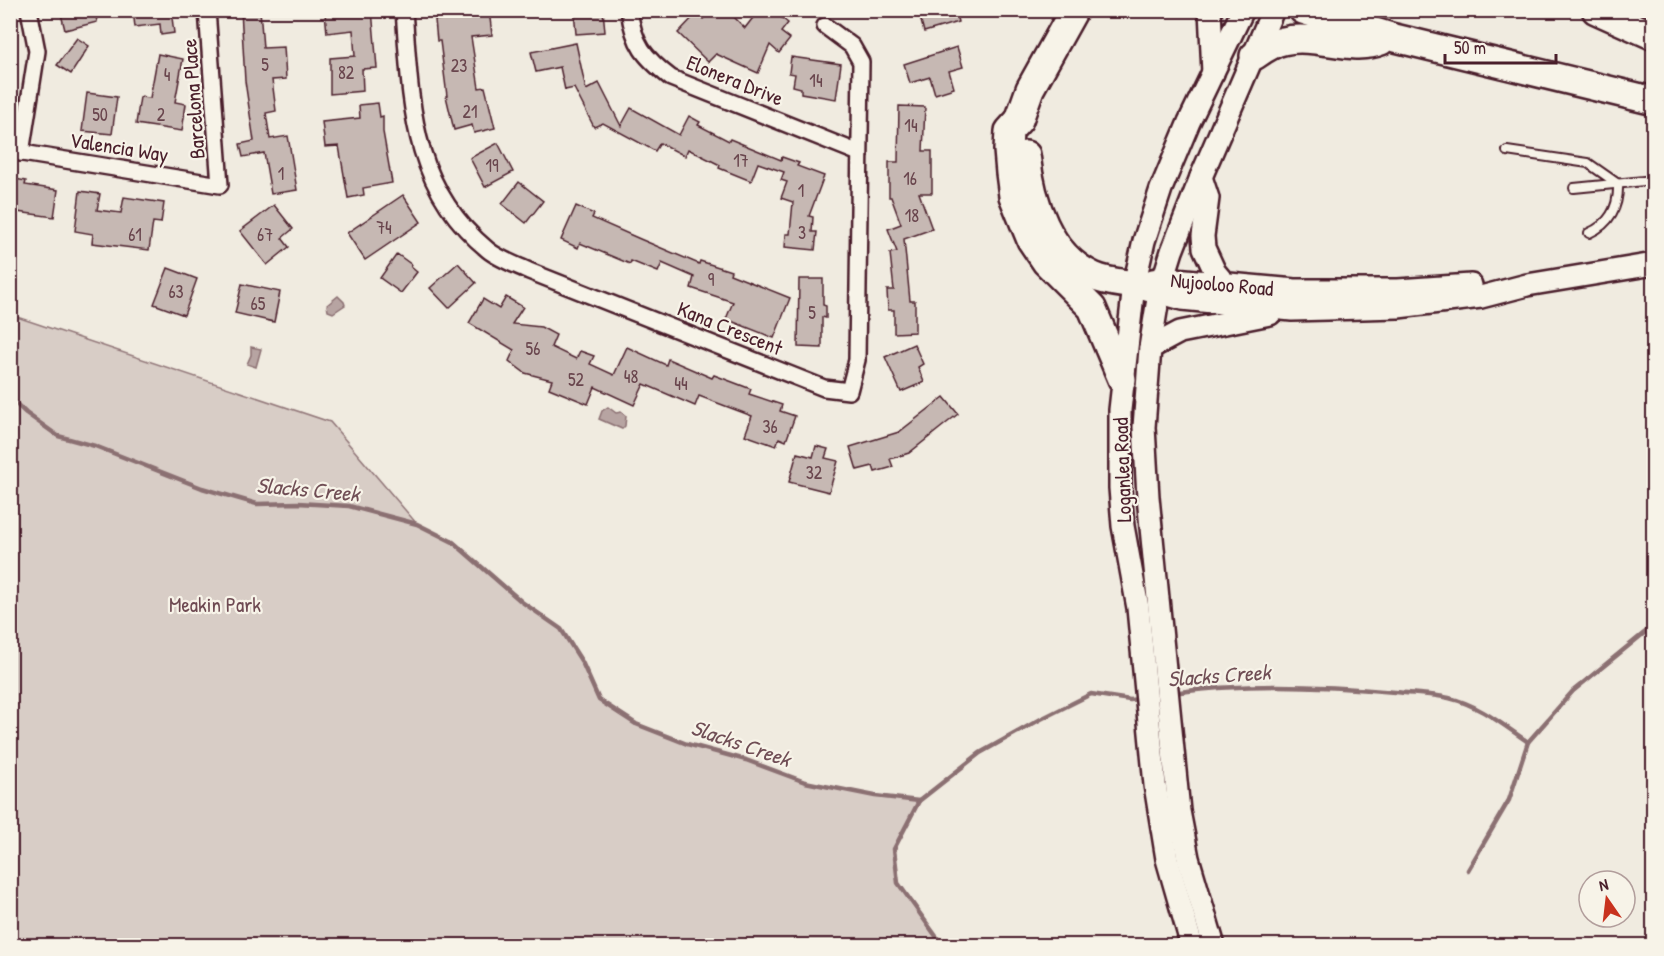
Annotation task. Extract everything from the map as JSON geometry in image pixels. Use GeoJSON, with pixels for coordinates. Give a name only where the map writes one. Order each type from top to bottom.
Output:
{"type":"FeatureCollection","features":[{"type":"Feature","properties":{"kind":"highway"},"geometry":{"type":"LineString","coordinates":[[1074,10],[1030,89],[1019,120],[1009,131],[1008,150],[1013,196],[1031,240],[1046,262],[1092,308],[1122,380]]}},
{"type":"Feature","properties":{"kind":"highway"},"geometry":{"type":"LineString","coordinates":[[1303,10],[1398,39],[1653,101]]}},
{"type":"Feature","properties":{"kind":"highway"},"geometry":{"type":"LineString","coordinates":[[1596,10],[1653,36]]}},
{"type":"Feature","properties":{"kind":"highway"},"geometry":{"type":"LineString","coordinates":[[1254,56],[1271,45],[1285,40],[1371,45],[1398,39]]}},
{"type":"Feature","properties":{"kind":"highway"},"geometry":{"type":"LineString","coordinates":[[1019,120],[1025,132],[1032,192],[1048,232],[1059,248],[1082,270],[1096,278],[1153,285]]}},
{"type":"Feature","properties":{"kind":"main road"},"geometry":{"type":"LineString","coordinates":[[1210,10],[1213,73]]}},
{"type":"Feature","properties":{"kind":"main road","name":"Loganlea Road"},"geometry":{"type":"LineString","coordinates":[[1192,945],[1167,859],[1165,783],[1148,607],[1148,497],[1144,427],[1153,285],[1144,241],[1161,189],[1189,122],[1243,10]]}},
{"type":"Feature","properties":{"kind":"main road","name":"Loganlea Road"},"geometry":{"type":"LineString","coordinates":[[1148,607],[1123,526],[1119,488],[1122,380],[1153,285],[1172,251],[1201,177],[1273,10]]}},
{"type":"Feature","properties":{"kind":"main road"},"geometry":{"type":"LineString","coordinates":[[1201,177],[1208,198],[1203,236],[1204,248],[1215,272],[1226,285]]}},
{"type":"Feature","properties":{"kind":"main road","name":"Nujooloo Road"},"geometry":{"type":"LineString","coordinates":[[1153,285],[1182,299],[1292,310],[1398,307],[1481,297],[1527,285],[1653,264]]}},
{"type":"Feature","properties":{"kind":"main road","name":"Nujooloo Road"},"geometry":{"type":"LineString","coordinates":[[1153,285],[1226,285],[1318,290],[1398,290],[1477,284],[1527,285]]}},
{"type":"Feature","properties":{"kind":"main road"},"geometry":{"type":"LineString","coordinates":[[1150,348],[1180,332],[1292,310]]}},
{"type":"Feature","properties":{"kind":"main road","name":"Loganlea Road"},"geometry":{"type":"LineString","coordinates":[[1165,783],[1214,945]]}},
{"type":"Feature","properties":{"kind":"street"},"geometry":{"type":"LineString","coordinates":[[16,152],[37,51],[28,10]]}},
{"type":"Feature","properties":{"kind":"street","name":"Barcelona Place"},"geometry":{"type":"LineString","coordinates":[[207,10],[220,185]]}},
{"type":"Feature","properties":{"kind":"street","name":"Kana Crescent"},"geometry":{"type":"LineString","coordinates":[[404,10],[411,98],[418,141],[436,186],[457,220],[489,251],[529,271],[824,388],[849,391],[857,360],[861,62],[852,46],[825,26]]}},
{"type":"Feature","properties":{"kind":"street","name":"Elonera Drive"},"geometry":{"type":"LineString","coordinates":[[629,10],[637,44],[651,63],[671,78],[859,153]]}},
{"type":"Feature","properties":{"kind":"street","name":"Valencia Way"},"geometry":{"type":"LineString","coordinates":[[16,152],[220,185]]}},
{"type":"Feature","properties":{"kind":"lane"},"geometry":{"type":"LineString","coordinates":[[1507,151],[1588,163],[1618,184]]}},
{"type":"Feature","properties":{"kind":"lane"},"geometry":{"type":"LineString","coordinates":[[1574,188],[1653,180]]}},
{"type":"Feature","properties":{"kind":"lane"},"geometry":{"type":"LineString","coordinates":[[1589,233],[1602,227],[1614,210],[1618,197],[1618,184]]}},
{"type":"Feature","properties":{"kind":"green space","name":"Meakin Park"},"geometry":{"type":"Polygon","coordinates":[[[11,315],[330,422],[417,524],[453,542],[522,602],[561,629],[582,662],[599,700],[636,724],[687,744],[746,760],[805,782],[875,796],[919,801],[894,849],[898,883],[943,945],[11,945],[11,315]]]}},
{"type":"Feature","properties":{"kind":"shaded area"},"geometry":{"type":"Polygon","coordinates":[[[338,296],[345,305],[333,313],[328,311],[327,305],[338,296]]]}},
{"type":"Feature","properties":{"kind":"shaded area"},"geometry":{"type":"Polygon","coordinates":[[[251,347],[261,349],[256,367],[247,364],[251,355],[251,347]]]}},
{"type":"Feature","properties":{"kind":"shaded area"},"geometry":{"type":"Polygon","coordinates":[[[608,407],[626,416],[625,426],[622,429],[599,419],[602,411],[608,407]]]}},
{"type":"Feature","properties":{"kind":"building"},"geometry":{"type":"Polygon","coordinates":[[[60,10],[95,10],[97,22],[65,30],[60,10]]]}},
{"type":"Feature","properties":{"kind":"building"},"geometry":{"type":"Polygon","coordinates":[[[133,10],[171,10],[174,33],[161,35],[160,24],[135,27],[133,10]]]}},
{"type":"Feature","properties":{"kind":"building"},"geometry":{"type":"Polygon","coordinates":[[[241,10],[260,10],[263,48],[284,47],[286,79],[272,80],[276,111],[266,113],[270,139],[288,136],[297,190],[271,194],[264,153],[243,157],[240,144],[254,141],[245,81],[241,10]]]}},
{"type":"Feature","properties":{"kind":"building"},"geometry":{"type":"Polygon","coordinates":[[[335,10],[372,10],[377,68],[362,69],[363,91],[330,94],[330,58],[355,56],[353,30],[327,33],[325,13],[335,12],[335,10]]]}},
{"type":"Feature","properties":{"kind":"building"},"geometry":{"type":"Polygon","coordinates":[[[449,10],[489,10],[492,35],[471,37],[479,88],[485,87],[495,128],[474,133],[472,125],[454,130],[446,96],[440,41],[437,41],[435,20],[450,18],[449,10]]]}},
{"type":"Feature","properties":{"kind":"building"},"geometry":{"type":"Polygon","coordinates":[[[574,10],[603,10],[605,32],[576,34],[574,10]]]}},
{"type":"Feature","properties":{"kind":"building"},"geometry":{"type":"Polygon","coordinates":[[[712,10],[727,10],[745,28],[759,10],[772,10],[788,23],[781,32],[790,39],[779,53],[770,45],[758,73],[716,54],[708,62],[678,33],[697,13],[703,19],[712,10]]]}},
{"type":"Feature","properties":{"kind":"building"},"geometry":{"type":"Polygon","coordinates":[[[918,10],[955,10],[958,22],[924,32],[918,10]]]}},
{"type":"Feature","properties":{"kind":"building"},"geometry":{"type":"Polygon","coordinates":[[[77,38],[89,46],[71,74],[57,65],[77,38]]]}},
{"type":"Feature","properties":{"kind":"building"},"geometry":{"type":"Polygon","coordinates":[[[576,43],[586,90],[599,83],[621,126],[631,108],[679,135],[689,116],[700,122],[698,125],[729,141],[730,139],[781,160],[782,157],[799,163],[797,166],[824,176],[809,216],[813,217],[812,232],[817,232],[815,250],[785,247],[786,234],[790,234],[793,202],[781,198],[787,182],[781,180],[784,172],[758,163],[751,181],[719,168],[720,165],[688,149],[685,156],[660,143],[655,151],[603,123],[594,127],[574,88],[565,90],[560,67],[536,72],[531,52],[576,43]]]}},
{"type":"Feature","properties":{"kind":"building"},"geometry":{"type":"Polygon","coordinates":[[[957,47],[963,67],[949,71],[954,88],[935,94],[930,77],[910,83],[904,64],[957,47]]]}},
{"type":"Feature","properties":{"kind":"building"},"geometry":{"type":"Polygon","coordinates":[[[158,54],[183,59],[175,102],[186,104],[182,131],[136,124],[140,97],[150,98],[158,54]]]}},
{"type":"Feature","properties":{"kind":"building"},"geometry":{"type":"Polygon","coordinates":[[[791,57],[841,64],[836,99],[801,93],[801,88],[793,86],[795,74],[789,73],[791,57]]]}},
{"type":"Feature","properties":{"kind":"building"},"geometry":{"type":"Polygon","coordinates":[[[87,93],[117,97],[112,134],[82,131],[87,93]]]}},
{"type":"Feature","properties":{"kind":"building"},"geometry":{"type":"Polygon","coordinates":[[[378,103],[380,117],[383,116],[383,132],[392,183],[363,188],[364,195],[348,198],[339,146],[325,147],[322,122],[360,118],[359,105],[378,103]]]}},
{"type":"Feature","properties":{"kind":"building"},"geometry":{"type":"Polygon","coordinates":[[[899,106],[925,107],[923,151],[932,151],[932,193],[919,193],[932,229],[904,239],[910,301],[915,301],[915,332],[894,333],[894,310],[888,310],[887,290],[894,290],[890,253],[897,252],[888,229],[901,224],[891,197],[889,197],[889,162],[898,162],[899,106]]]}},
{"type":"Feature","properties":{"kind":"building"},"geometry":{"type":"Polygon","coordinates":[[[498,143],[513,172],[485,187],[470,158],[498,143]]]}},
{"type":"Feature","properties":{"kind":"building"},"geometry":{"type":"Polygon","coordinates":[[[10,178],[26,181],[25,185],[58,190],[54,217],[10,211],[10,178]]]}},
{"type":"Feature","properties":{"kind":"building"},"geometry":{"type":"Polygon","coordinates":[[[519,182],[543,201],[526,223],[502,204],[519,182]]]}},
{"type":"Feature","properties":{"kind":"building"},"geometry":{"type":"Polygon","coordinates":[[[80,191],[100,194],[97,210],[121,213],[124,197],[164,203],[161,223],[153,222],[149,250],[92,243],[93,234],[75,231],[80,191]]]}},
{"type":"Feature","properties":{"kind":"building"},"geometry":{"type":"Polygon","coordinates":[[[403,195],[421,222],[365,260],[347,233],[403,195]]]}},
{"type":"Feature","properties":{"kind":"building"},"geometry":{"type":"Polygon","coordinates":[[[274,205],[293,229],[282,238],[289,247],[267,265],[240,231],[274,205]]]}},
{"type":"Feature","properties":{"kind":"building"},"geometry":{"type":"Polygon","coordinates":[[[576,206],[594,214],[592,218],[640,239],[699,264],[700,261],[731,271],[730,274],[790,298],[774,338],[726,319],[733,302],[691,288],[694,277],[662,263],[658,272],[631,261],[630,264],[580,243],[578,248],[561,240],[576,206]]]}},
{"type":"Feature","properties":{"kind":"building"},"geometry":{"type":"Polygon","coordinates":[[[397,254],[412,265],[411,267],[417,272],[401,293],[380,278],[397,254]]]}},
{"type":"Feature","properties":{"kind":"building"},"geometry":{"type":"Polygon","coordinates":[[[458,263],[476,283],[449,308],[430,288],[458,263]]]}},
{"type":"Feature","properties":{"kind":"building"},"geometry":{"type":"Polygon","coordinates":[[[168,268],[197,279],[184,315],[154,304],[168,268]]]}},
{"type":"Feature","properties":{"kind":"building"},"geometry":{"type":"Polygon","coordinates":[[[799,279],[823,279],[823,305],[826,306],[826,318],[822,317],[822,348],[798,347],[799,279]]]}},
{"type":"Feature","properties":{"kind":"building"},"geometry":{"type":"Polygon","coordinates":[[[242,284],[280,292],[274,322],[235,313],[242,284]]]}},
{"type":"Feature","properties":{"kind":"building"},"geometry":{"type":"Polygon","coordinates":[[[506,297],[523,307],[512,324],[541,327],[556,335],[551,347],[576,359],[580,351],[594,356],[590,364],[614,375],[627,347],[666,365],[668,359],[712,378],[714,375],[751,389],[749,394],[782,405],[780,411],[795,416],[786,441],[779,438],[776,446],[745,435],[752,416],[699,396],[695,406],[644,384],[634,405],[595,387],[588,404],[549,388],[552,380],[525,373],[509,361],[514,350],[469,323],[483,299],[499,309],[506,297]]]}},
{"type":"Feature","properties":{"kind":"building"},"geometry":{"type":"Polygon","coordinates":[[[914,344],[923,364],[918,367],[924,382],[901,392],[885,357],[914,344]]]}},
{"type":"Feature","properties":{"kind":"building"},"geometry":{"type":"Polygon","coordinates":[[[944,397],[958,414],[909,453],[890,459],[893,467],[875,472],[873,466],[857,470],[850,447],[899,432],[944,397]]]}},
{"type":"Feature","properties":{"kind":"building"},"geometry":{"type":"Polygon","coordinates":[[[816,446],[828,449],[825,458],[838,461],[829,492],[789,482],[797,453],[813,457],[816,446]]]}},
{"type":"Feature","properties":{"kind":"waterway","name":"Slacks Creek"},"geometry":{"type":"LineString","coordinates":[[10,398],[26,413],[58,436],[95,446],[202,488],[257,504],[298,503],[349,506],[417,524],[453,542],[522,602],[561,629],[582,662],[599,700],[636,724],[687,744],[746,760],[805,782],[875,796],[919,801]]}},
{"type":"Feature","properties":{"kind":"waterway","name":"Slacks Creek"},"geometry":{"type":"LineString","coordinates":[[1468,870],[1509,800],[1528,742],[1573,691],[1654,625]]}},
{"type":"Feature","properties":{"kind":"waterway","name":"Slacks Creek"},"geometry":{"type":"LineString","coordinates":[[1172,693],[1227,687],[1284,686],[1436,696],[1470,705],[1500,722],[1528,742]]}},
{"type":"Feature","properties":{"kind":"waterway","name":"Slacks Creek"},"geometry":{"type":"LineString","coordinates":[[943,946],[898,883],[894,849],[919,801],[980,753],[1091,694],[1130,700],[1140,699]]}}]}
